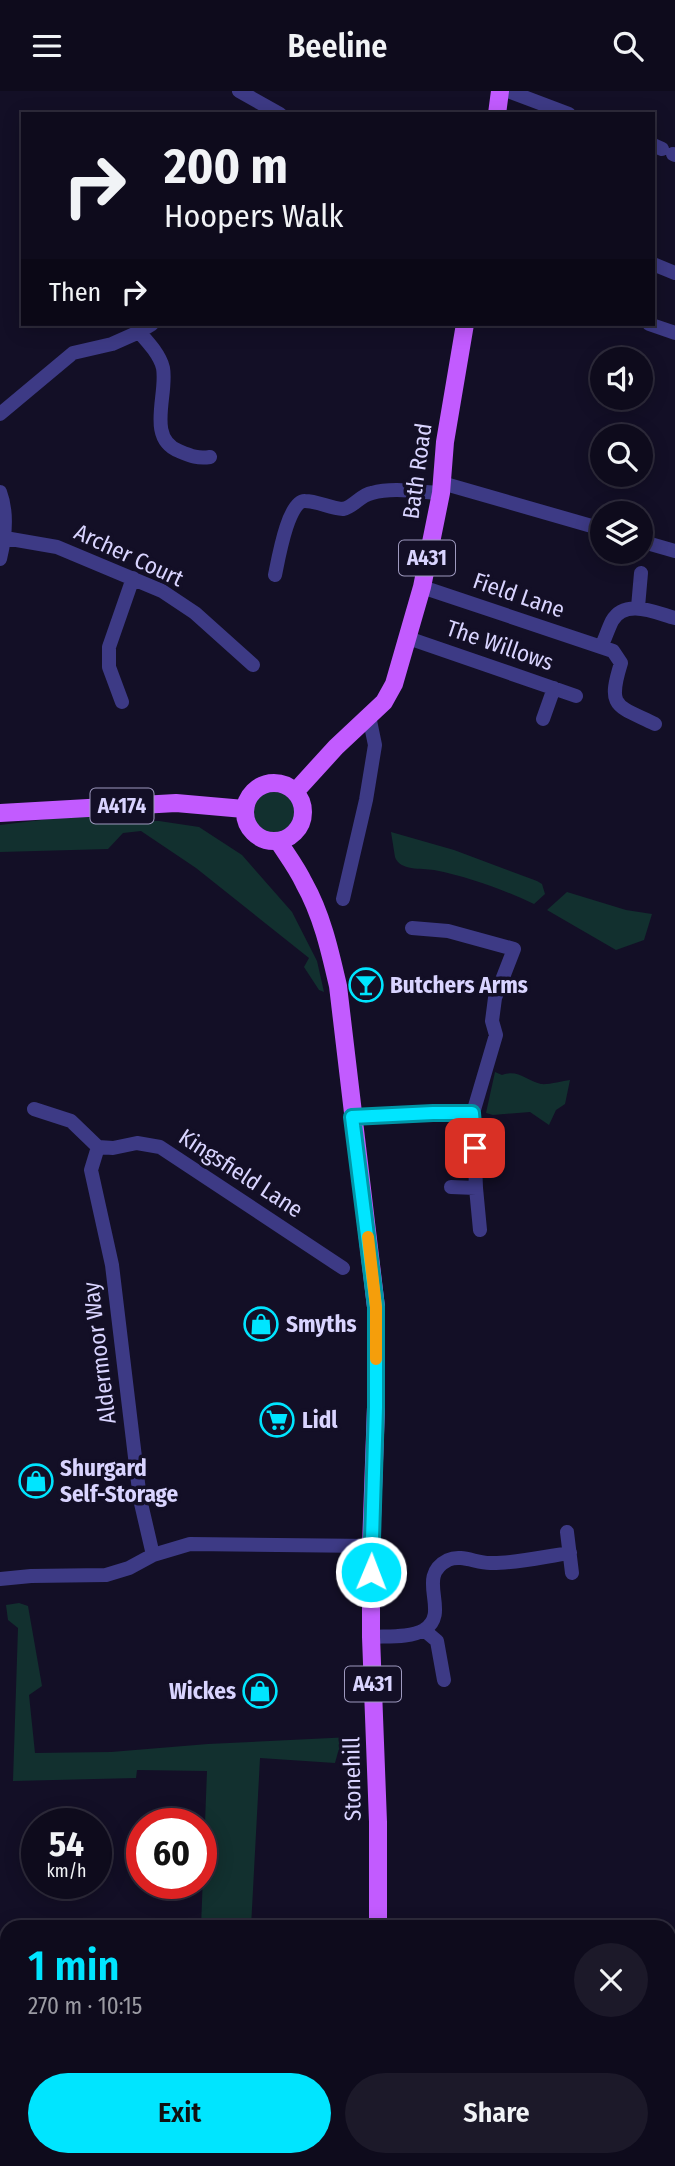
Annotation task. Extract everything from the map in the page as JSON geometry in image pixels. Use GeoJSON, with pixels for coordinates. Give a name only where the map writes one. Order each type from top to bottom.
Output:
{"type":"FeatureCollection","features":[{"type":"Feature","properties":{"kind":"main road"},"geometry":{"type":"LineString","coordinates":[[497,112],[500,91]]}},
{"type":"Feature","properties":{"kind":"main road","name":"Bath Road"},"geometry":{"type":"LineString","coordinates":[[295,792],[336,747],[383,702],[394,684],[422,587],[442,488],[445,442],[465,326]]}},
{"type":"Feature","properties":{"kind":"main road"},"geometry":{"type":"LineString","coordinates":[[274,783],[285,785],[295,792],[303,807],[297,830],[278,841],[259,838],[250,830],[244,809],[247,798],[253,791],[274,783]]}},
{"type":"Feature","properties":{"kind":"main road","name":"A4174"},"geometry":{"type":"LineString","coordinates":[[0,813],[164,804],[244,809]]}},
{"type":"Feature","properties":{"kind":"main road","name":"A431"},"geometry":{"type":"LineString","coordinates":[[278,841],[304,882],[327,940],[338,986],[376,1307],[371,1546]]}},
{"type":"Feature","properties":{"kind":"main road","name":"Stonehill"},"geometry":{"type":"LineString","coordinates":[[371,1546],[378,1920]]}},
{"type":"Feature","properties":{"kind":"street"},"geometry":{"type":"LineString","coordinates":[[239,91],[276,112]]}},
{"type":"Feature","properties":{"kind":"street"},"geometry":{"type":"LineString","coordinates":[[508,91],[564,112]]}},
{"type":"Feature","properties":{"kind":"street"},"geometry":{"type":"LineString","coordinates":[[655,265],[675,273]]}},
{"type":"Feature","properties":{"kind":"street"},"geometry":{"type":"LineString","coordinates":[[655,326],[675,332]]}},
{"type":"Feature","properties":{"kind":"street"},"geometry":{"type":"LineString","coordinates":[[0,414],[73,353],[112,344],[146,328],[149,343],[162,364],[164,379],[160,427],[172,448],[197,459],[210,457]]}},
{"type":"Feature","properties":{"kind":"street"},"geometry":{"type":"LineString","coordinates":[[275,575],[290,516],[298,502],[343,509],[349,508],[371,493],[442,488],[590,527]]}},
{"type":"Feature","properties":{"kind":"street"},"geometry":{"type":"LineString","coordinates":[[0,492],[3,500],[5,538],[0,559]]}},
{"type":"Feature","properties":{"kind":"street","name":"Archer Court"},"geometry":{"type":"LineString","coordinates":[[5,538],[57,547],[162,591],[195,613],[253,665]]}},
{"type":"Feature","properties":{"kind":"street"},"geometry":{"type":"LineString","coordinates":[[653,545],[675,551]]}},
{"type":"Feature","properties":{"kind":"street"},"geometry":{"type":"LineString","coordinates":[[638,607],[641,573]]}},
{"type":"Feature","properties":{"kind":"street"},"geometry":{"type":"LineString","coordinates":[[122,702],[109,667],[109,647],[133,577]]}},
{"type":"Feature","properties":{"kind":"street","name":"Field Lane"},"geometry":{"type":"LineString","coordinates":[[422,587],[601,647]]}},
{"type":"Feature","properties":{"kind":"street"},"geometry":{"type":"LineString","coordinates":[[655,724],[618,704],[613,694],[621,663],[613,651],[601,647],[616,616],[638,607],[675,618]]}},
{"type":"Feature","properties":{"kind":"street","name":"The Willows"},"geometry":{"type":"LineString","coordinates":[[408,638],[576,696]]}},
{"type":"Feature","properties":{"kind":"street"},"geometry":{"type":"LineString","coordinates":[[543,719],[554,688]]}},
{"type":"Feature","properties":{"kind":"street"},"geometry":{"type":"LineString","coordinates":[[343,899],[366,800],[375,745],[369,716]]}},
{"type":"Feature","properties":{"kind":"street"},"geometry":{"type":"LineString","coordinates":[[412,928],[448,931],[514,949],[495,998],[492,1021],[496,1035],[472,1113],[480,1230]]}},
{"type":"Feature","properties":{"kind":"street"},"geometry":{"type":"LineString","coordinates":[[34,1109],[71,1121],[98,1147]]}},
{"type":"Feature","properties":{"kind":"street"},"geometry":{"type":"LineString","coordinates":[[352,1117],[472,1113]]}},
{"type":"Feature","properties":{"kind":"street","name":"Kingsfield Lane"},"geometry":{"type":"LineString","coordinates":[[98,1147],[113,1148],[137,1143],[160,1147],[342,1268]]}},
{"type":"Feature","properties":{"kind":"street","name":"Aldermoor Way"},"geometry":{"type":"LineString","coordinates":[[98,1147],[91,1170],[112,1265],[140,1499],[153,1555]]}},
{"type":"Feature","properties":{"kind":"street"},"geometry":{"type":"LineString","coordinates":[[451,1187],[476,1188]]}},
{"type":"Feature","properties":{"kind":"street"},"geometry":{"type":"LineString","coordinates":[[567,1532],[572,1573]]}},
{"type":"Feature","properties":{"kind":"street"},"geometry":{"type":"LineString","coordinates":[[0,1579],[106,1575],[130,1568],[153,1555],[190,1544],[371,1546]]}},
{"type":"Feature","properties":{"kind":"street"},"geometry":{"type":"LineString","coordinates":[[371,1637],[412,1634],[424,1630],[436,1612],[431,1582],[439,1567],[451,1558],[490,1563],[570,1553]]}},
{"type":"Feature","properties":{"kind":"street"},"geometry":{"type":"LineString","coordinates":[[424,1630],[437,1641],[444,1680]]}},
{"type":"Feature","properties":{"kind":"green space"},"geometry":{"type":"Polygon","coordinates":[[[274,789],[290,796],[297,812],[290,828],[274,835],[258,828],[251,812],[258,796],[274,789]]]}},
{"type":"Feature","properties":{"kind":"green space"},"geometry":{"type":"Polygon","coordinates":[[[99,813],[114,821],[159,821],[199,827],[242,855],[292,912],[317,961],[324,992],[319,990],[304,967],[309,958],[196,868],[141,831],[123,833],[108,849],[0,852],[0,825],[99,813]]]}},
{"type":"Feature","properties":{"kind":"green space"},"geometry":{"type":"Polygon","coordinates":[[[391,832],[454,850],[537,881],[542,884],[545,894],[534,904],[498,888],[460,876],[401,865],[395,857],[391,832]]]}},
{"type":"Feature","properties":{"kind":"green space"},"geometry":{"type":"Polygon","coordinates":[[[567,892],[626,910],[652,914],[644,940],[616,950],[547,910],[567,892]]]}},
{"type":"Feature","properties":{"kind":"green space"},"geometry":{"type":"Polygon","coordinates":[[[495,1072],[502,1075],[518,1074],[541,1084],[570,1080],[565,1104],[556,1110],[549,1125],[530,1112],[493,1115],[486,1113],[495,1072]]]}},
{"type":"Feature","properties":{"kind":"green space"},"geometry":{"type":"Polygon","coordinates":[[[19,1603],[28,1606],[42,1686],[29,1695],[35,1753],[111,1752],[352,1737],[353,1744],[338,1752],[335,1763],[260,1758],[251,1920],[201,1920],[202,1899],[217,1899],[217,1808],[206,1808],[207,1771],[137,1770],[136,1778],[13,1781],[18,1628],[8,1620],[6,1605],[19,1603]]]}},
{"type":"Feature","properties":{"kind":"slow traffic"},"geometry":{"type":"LineString","coordinates":[[368,1237],[376,1307],[376,1359]]}},
{"type":"Feature","properties":{"kind":"place","name":"Butchers Arms"},"geometry":{"type":"Point","coordinates":[366,985]}},
{"type":"Feature","properties":{"kind":"place","name":"Smyths"},"geometry":{"type":"Point","coordinates":[261,1324]}},
{"type":"Feature","properties":{"kind":"place","name":"Lidl"},"geometry":{"type":"Point","coordinates":[277,1420]}},
{"type":"Feature","properties":{"kind":"place","name":"Shurgard Self-Storage"},"geometry":{"type":"Point","coordinates":[36,1481]}},
{"type":"Feature","properties":{"kind":"place","name":"Wickes"},"geometry":{"type":"Point","coordinates":[260,1691]}},
{"type":"Feature","properties":{"kind":"route"},"geometry":{"type":"LineString","coordinates":[[371,1572],[376,1307],[352,1117],[472,1113],[475,1148]]}}]}
